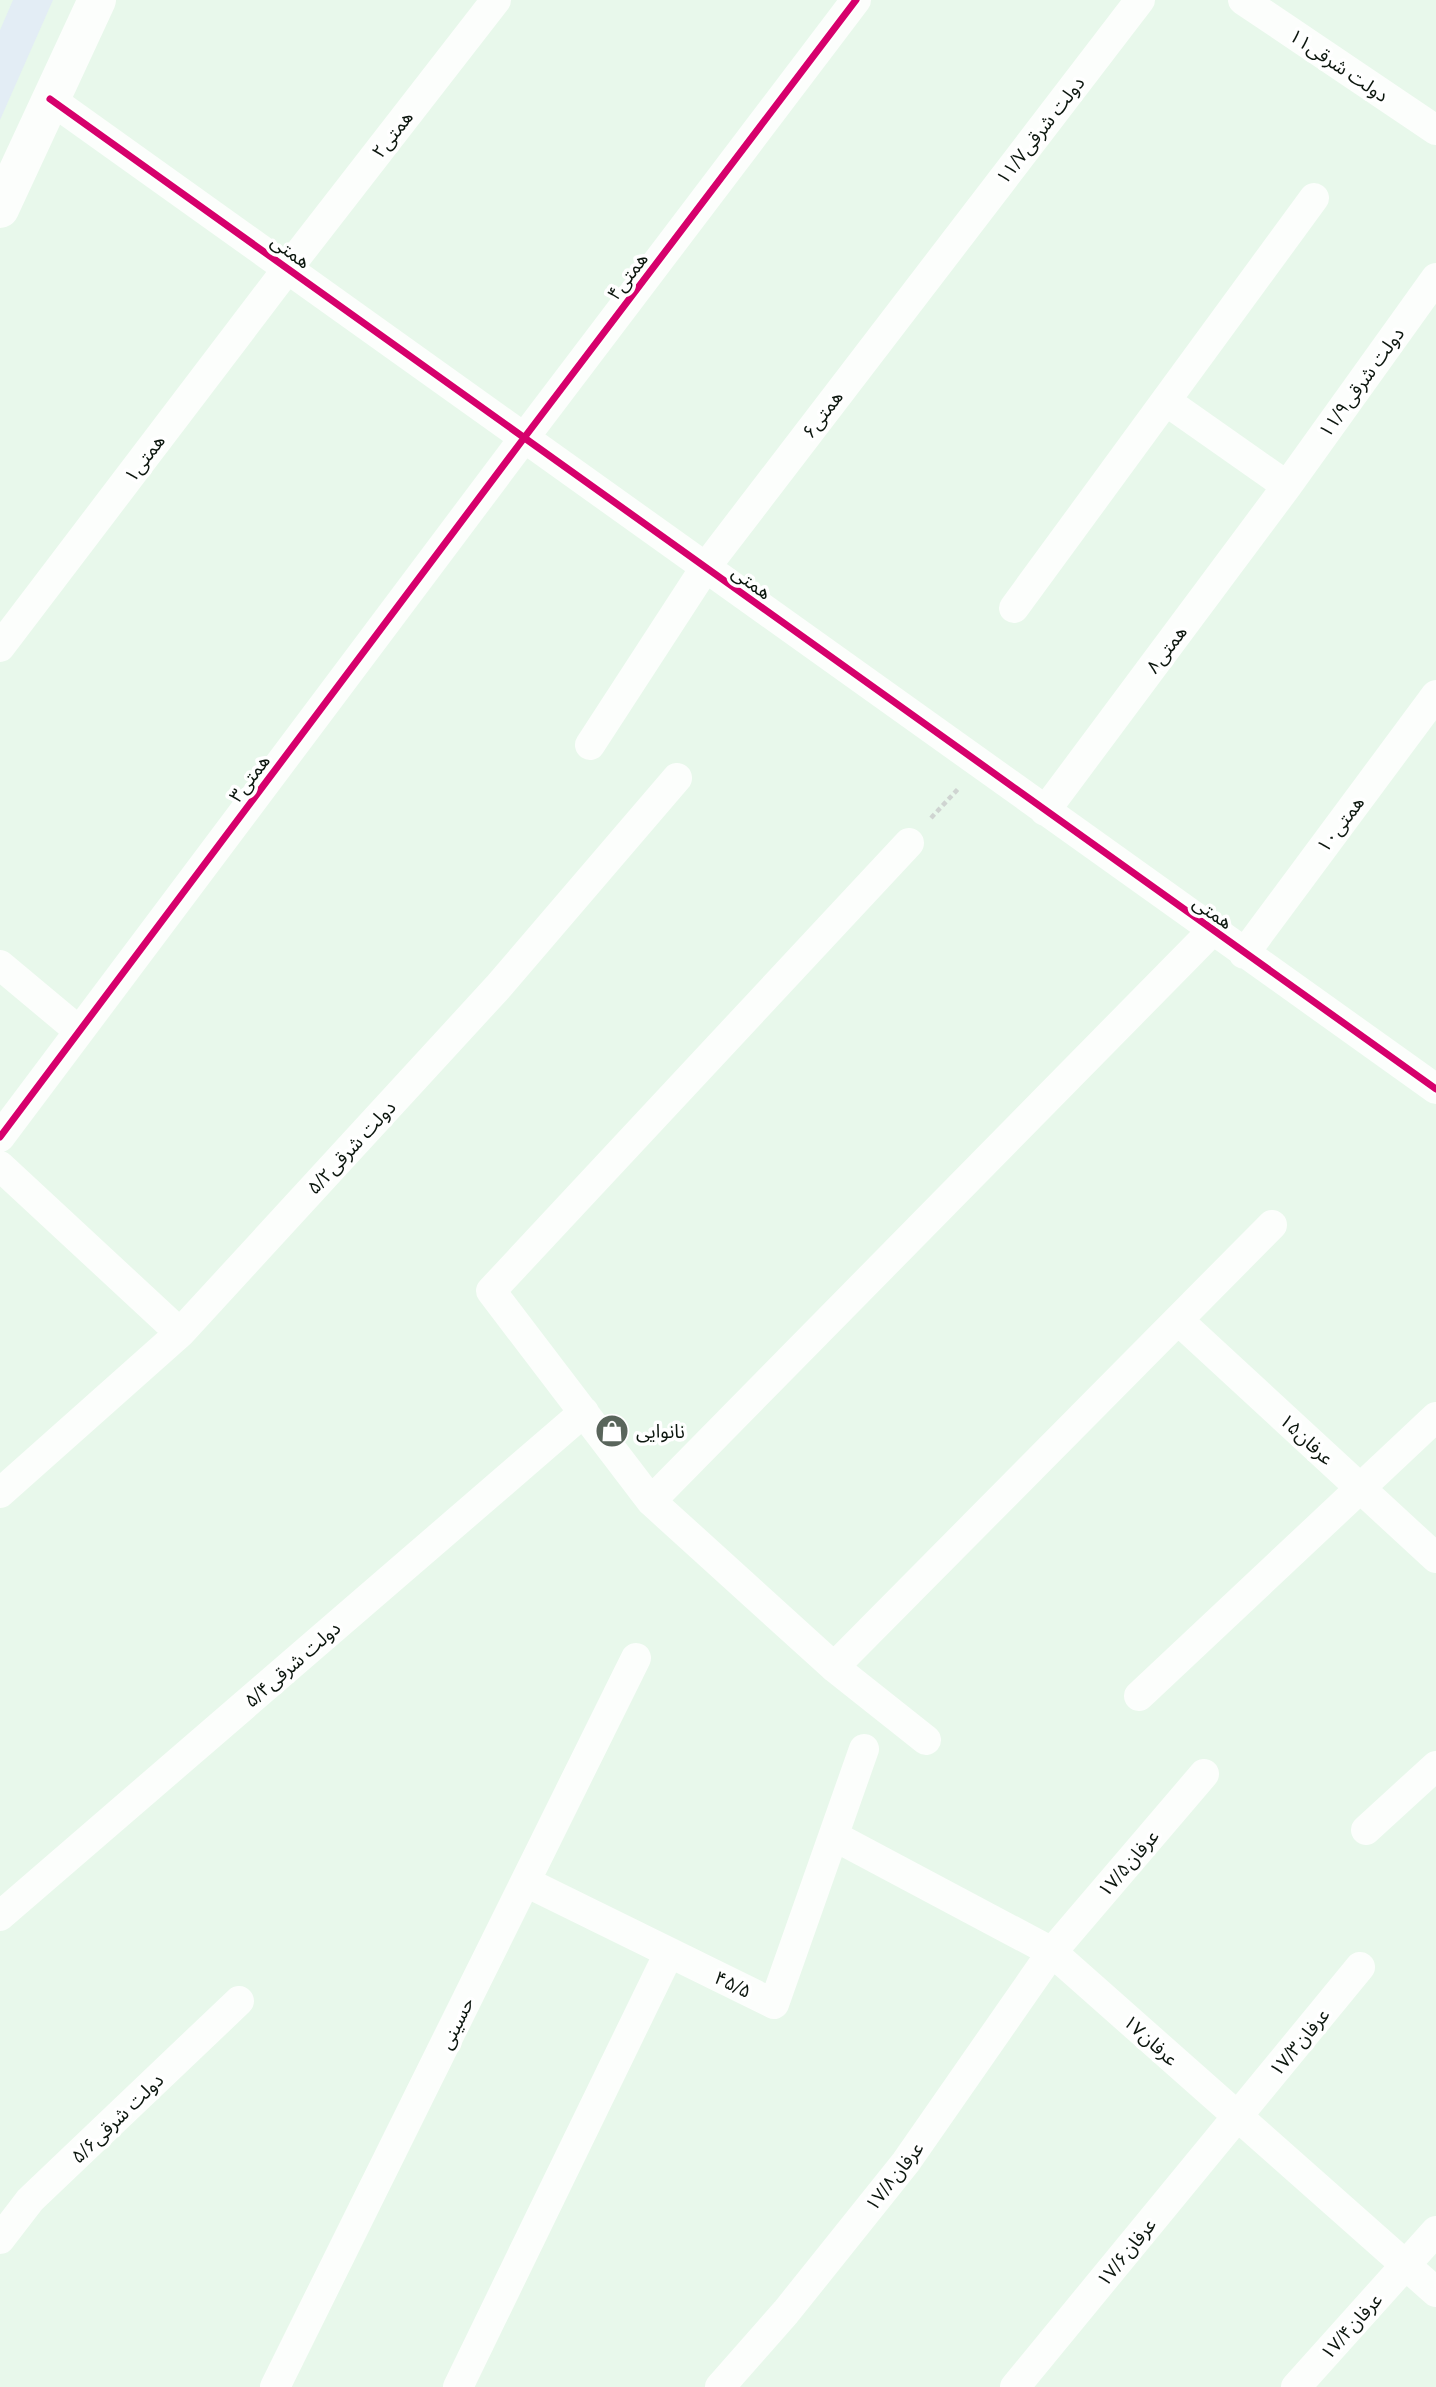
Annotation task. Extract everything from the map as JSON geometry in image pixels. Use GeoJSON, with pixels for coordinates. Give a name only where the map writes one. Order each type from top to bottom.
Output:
{"type":"FeatureCollection","features":[{"type":"Feature","properties":{"kind":"main road"},"geometry":{"type":"LineString","coordinates":[[0,209],[97,0]]}},
{"type":"Feature","properties":{"kind":"street","name":"۲همتی"},"geometry":{"type":"LineString","coordinates":[[288,268],[496,0]]}},
{"type":"Feature","properties":{"kind":"street","name":"۴همتی"},"geometry":{"type":"LineString","coordinates":[[524,438],[856,0]]}},
{"type":"Feature","properties":{"kind":"street","name":"۱۱/۷دولت شرقی"},"geometry":{"type":"LineString","coordinates":[[940,261],[1140,0]]}},
{"type":"Feature","properties":{"kind":"street","name":"۱۱دولت شرقی"},"geometry":{"type":"LineString","coordinates":[[1243,0],[1436,130]]}},
{"type":"Feature","properties":{"kind":"street","name":"همتی"},"geometry":{"type":"LineString","coordinates":[[50,99],[1436,1090]]}},
{"type":"Feature","properties":{"kind":"street"},"geometry":{"type":"LineString","coordinates":[[1014,608],[1314,198]]}},
{"type":"Feature","properties":{"kind":"street","name":"۶همتی"},"geometry":{"type":"LineString","coordinates":[[590,745],[705,568],[940,261]]}},
{"type":"Feature","properties":{"kind":"street","name":"۱همتی"},"geometry":{"type":"LineString","coordinates":[[0,647],[288,268]]}},
{"type":"Feature","properties":{"kind":"street","name":"۱۱/۹دولت شرقی"},"geometry":{"type":"LineString","coordinates":[[1287,486],[1436,278]]}},
{"type":"Feature","properties":{"kind":"street"},"geometry":{"type":"LineString","coordinates":[[1166,401],[1287,486]]}},
{"type":"Feature","properties":{"kind":"street","name":"۳همتی"},"geometry":{"type":"LineString","coordinates":[[0,1137],[524,438]]}},
{"type":"Feature","properties":{"kind":"street","name":"همتی۸"},"geometry":{"type":"LineString","coordinates":[[1045,811],[1287,486]]}},
{"type":"Feature","properties":{"kind":"street","name":"۱۰همتی"},"geometry":{"type":"LineString","coordinates":[[1244,954],[1436,695]]}},
{"type":"Feature","properties":{"kind":"street","name":"۵/۲دولت شرقی"},"geometry":{"type":"LineString","coordinates":[[0,1493],[180,1333],[498,987],[677,778]]}},
{"type":"Feature","properties":{"kind":"street"},"geometry":{"type":"LineString","coordinates":[[909,843],[491,1291],[651,1501],[834,1667],[926,1740]]}},
{"type":"Feature","properties":{"kind":"street"},"geometry":{"type":"LineString","coordinates":[[651,1501],[1212,931]]}},
{"type":"Feature","properties":{"kind":"street"},"geometry":{"type":"LineString","coordinates":[[0,965],[79,1031]]}},
{"type":"Feature","properties":{"kind":"street"},"geometry":{"type":"LineString","coordinates":[[0,1166],[180,1333]]}},
{"type":"Feature","properties":{"kind":"street"},"geometry":{"type":"LineString","coordinates":[[834,1667],[1272,1225]]}},
{"type":"Feature","properties":{"kind":"street","name":"۱۵عرفان"},"geometry":{"type":"LineString","coordinates":[[1178,1320],[1436,1558]]}},
{"type":"Feature","properties":{"kind":"street","name":"۵/۴دولت شرقی"},"geometry":{"type":"LineString","coordinates":[[1,1912],[584,1412]]}},
{"type":"Feature","properties":{"kind":"street"},"geometry":{"type":"LineString","coordinates":[[1139,1696],[1436,1417]]}},
{"type":"Feature","properties":{"kind":"street","name":"حسینی"},"geometry":{"type":"LineString","coordinates":[[275,2387],[636,1658]]}},
{"type":"Feature","properties":{"kind":"street","name":"۴۵/۵"},"geometry":{"type":"LineString","coordinates":[[526,1882],[774,2004],[864,1749]]}},
{"type":"Feature","properties":{"kind":"street"},"geometry":{"type":"LineString","coordinates":[[1366,1829],[1436,1766]]}},
{"type":"Feature","properties":{"kind":"street","name":"۱۷/۵عرفان"},"geometry":{"type":"LineString","coordinates":[[1052,1952],[1204,1774]]}},
{"type":"Feature","properties":{"kind":"street","name":"۱۷عرفان"},"geometry":{"type":"LineString","coordinates":[[834,1836],[1052,1952],[1436,2292]]}},
{"type":"Feature","properties":{"kind":"street","name":"۱۷/۸عرفان"},"geometry":{"type":"LineString","coordinates":[[720,2387],[786,2312],[906,2162],[1052,1952]]}},
{"type":"Feature","properties":{"kind":"street"},"geometry":{"type":"LineString","coordinates":[[458,2387],[669,1953]]}},
{"type":"Feature","properties":{"kind":"street","name":"۱۷/۳عرفان"},"geometry":{"type":"LineString","coordinates":[[1237,2116],[1360,1967]]}},
{"type":"Feature","properties":{"kind":"street","name":"۵/۶دولت شرقی"},"geometry":{"type":"LineString","coordinates":[[0,2239],[30,2200],[239,2001]]}},
{"type":"Feature","properties":{"kind":"street","name":"۱۷/۶عرفان"},"geometry":{"type":"LineString","coordinates":[[1015,2387],[1237,2116]]}},
{"type":"Feature","properties":{"kind":"street","name":"۱۷/۴عرفان"},"geometry":{"type":"LineString","coordinates":[[1296,2387],[1436,2231]]}},
{"type":"Feature","properties":{"kind":"path"},"geometry":{"type":"LineString","coordinates":[[909,843],[980,765]]}},
{"type":"Feature","properties":{"kind":"shaded area"},"geometry":{"type":"Polygon","coordinates":[[[13,0],[53,0],[0,120],[0,30],[13,0]]]}},
{"type":"Feature","properties":{"kind":"cycle path"},"geometry":{"type":"LineString","coordinates":[[0,1137],[856,0]]}},
{"type":"Feature","properties":{"kind":"cycle path"},"geometry":{"type":"LineString","coordinates":[[50,99],[1436,1089]]}},
{"type":"Feature","properties":{"kind":"place","name":"نانوایی"},"geometry":{"type":"Point","coordinates":[612,1431]}}]}
